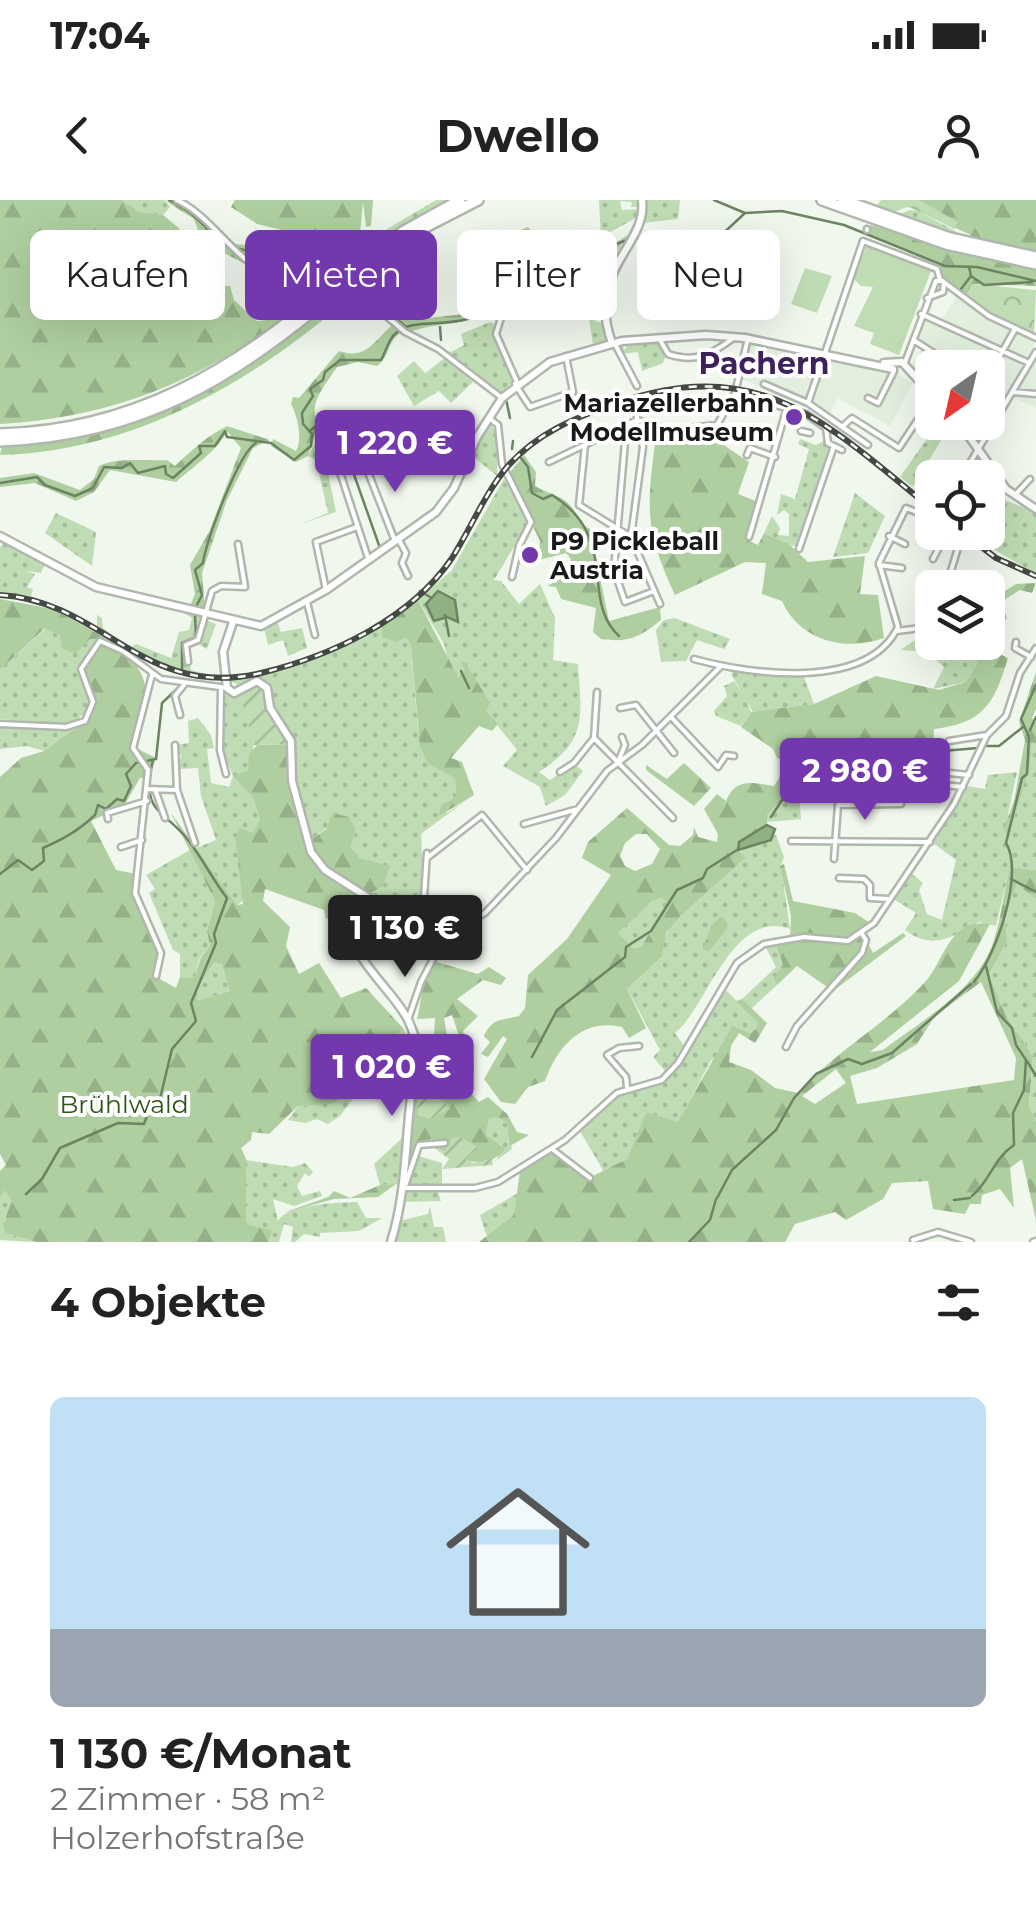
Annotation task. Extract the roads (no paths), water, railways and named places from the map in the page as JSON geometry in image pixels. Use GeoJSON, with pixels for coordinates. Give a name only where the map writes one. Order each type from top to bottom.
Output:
{"type":"FeatureCollection","features":[{"type":"Feature","properties":{"kind":"highway"},"geometry":{"type":"LineString","coordinates":[[406,230],[460,200]]}},
{"type":"Feature","properties":{"kind":"highway"},"geometry":{"type":"LineString","coordinates":[[420,230],[478,200]]}},
{"type":"Feature","properties":{"kind":"highway"},"geometry":{"type":"LineString","coordinates":[[822,200],[946,244],[1036,261]]}},
{"type":"Feature","properties":{"kind":"highway"},"geometry":{"type":"LineString","coordinates":[[843,200],[950,238],[1036,261]]}},
{"type":"Feature","properties":{"kind":"highway"},"geometry":{"type":"LineString","coordinates":[[0,437],[75,426],[166,400],[231,365],[292,320]]}},
{"type":"Feature","properties":{"kind":"main road"},"geometry":{"type":"LineString","coordinates":[[614,343],[605,318],[608,285],[642,215],[642,200]]}},
{"type":"Feature","properties":{"kind":"main road"},"geometry":{"type":"LineString","coordinates":[[0,536],[88,583],[191,612],[261,626],[326,590],[433,514],[452,496],[502,398],[516,383],[566,356],[614,343],[736,336],[899,368],[915,379]]}},
{"type":"Feature","properties":{"kind":"main road"},"geometry":{"type":"LineString","coordinates":[[974,440],[988,460]]}},
{"type":"Feature","properties":{"kind":"main road"},"geometry":{"type":"LineString","coordinates":[[1005,488],[1036,509]]}},
{"type":"Feature","properties":{"kind":"main road"},"geometry":{"type":"LineString","coordinates":[[232,622],[223,652],[224,688],[237,692],[257,682],[267,688],[270,708],[291,741],[292,782],[312,852],[325,870],[374,901],[375,907],[356,911],[350,922],[353,944],[408,1020],[419,1060],[404,1187],[391,1242]]}},
{"type":"Feature","properties":{"kind":"street"},"geometry":{"type":"LineString","coordinates":[[177,200],[196,210],[245,256]]}},
{"type":"Feature","properties":{"kind":"street"},"geometry":{"type":"LineString","coordinates":[[808,403],[863,240],[932,267],[939,286],[1036,338]]}},
{"type":"Feature","properties":{"kind":"street"},"geometry":{"type":"LineString","coordinates":[[868,398],[878,403],[913,341],[926,298],[939,286]]}},
{"type":"Feature","properties":{"kind":"street"},"geometry":{"type":"LineString","coordinates":[[921,314],[1003,350],[1015,329]]}},
{"type":"Feature","properties":{"kind":"street"},"geometry":{"type":"LineString","coordinates":[[392,320],[438,348],[502,398]]}},
{"type":"Feature","properties":{"kind":"street"},"geometry":{"type":"LineString","coordinates":[[500,320],[496,334],[530,407],[577,389],[566,356]]}},
{"type":"Feature","properties":{"kind":"street"},"geometry":{"type":"LineString","coordinates":[[659,338],[668,354],[689,359],[711,356],[736,336]]}},
{"type":"Feature","properties":{"kind":"street"},"geometry":{"type":"LineString","coordinates":[[548,462],[637,422],[671,430],[715,426],[735,393],[748,338]]}},
{"type":"Feature","properties":{"kind":"street"},"geometry":{"type":"LineString","coordinates":[[913,341],[928,350]]}},
{"type":"Feature","properties":{"kind":"street"},"geometry":{"type":"LineString","coordinates":[[614,343],[637,386]]}},
{"type":"Feature","properties":{"kind":"street"},"geometry":{"type":"LineString","coordinates":[[1005,351],[1030,363]]}},
{"type":"Feature","properties":{"kind":"street"},"geometry":{"type":"LineString","coordinates":[[971,460],[1036,352]]}},
{"type":"Feature","properties":{"kind":"street"},"geometry":{"type":"LineString","coordinates":[[764,384],[808,403],[868,445]]}},
{"type":"Feature","properties":{"kind":"street"},"geometry":{"type":"LineString","coordinates":[[1013,392],[1036,394]]}},
{"type":"Feature","properties":{"kind":"street"},"geometry":{"type":"LineString","coordinates":[[735,393],[806,414],[824,426],[826,441],[842,450]]}},
{"type":"Feature","properties":{"kind":"street"},"geometry":{"type":"LineString","coordinates":[[637,402],[642,447],[631,536],[660,604]]}},
{"type":"Feature","properties":{"kind":"street"},"geometry":{"type":"LineString","coordinates":[[748,537],[786,411]]}},
{"type":"Feature","properties":{"kind":"street"},"geometry":{"type":"LineString","coordinates":[[489,418],[498,425],[501,461],[531,522],[519,546],[512,577]]}},
{"type":"Feature","properties":{"kind":"street"},"geometry":{"type":"LineString","coordinates":[[843,426],[852,418],[900,450],[915,425]]}},
{"type":"Feature","properties":{"kind":"street"},"geometry":{"type":"LineString","coordinates":[[626,428],[614,570],[624,602],[654,591]]}},
{"type":"Feature","properties":{"kind":"street"},"geometry":{"type":"LineString","coordinates":[[801,431],[810,433]]}},
{"type":"Feature","properties":{"kind":"street"},"geometry":{"type":"LineString","coordinates":[[584,445],[579,505],[615,530],[631,536]]}},
{"type":"Feature","properties":{"kind":"street"},"geometry":{"type":"LineString","coordinates":[[799,548],[834,446]]}},
{"type":"Feature","properties":{"kind":"street"},"geometry":{"type":"LineString","coordinates":[[748,455],[750,448],[774,457]]}},
{"type":"Feature","properties":{"kind":"street"},"geometry":{"type":"LineString","coordinates":[[336,458],[368,558]]}},
{"type":"Feature","properties":{"kind":"street"},"geometry":{"type":"LineString","coordinates":[[364,462],[406,553],[402,562],[408,576]]}},
{"type":"Feature","properties":{"kind":"street"},"geometry":{"type":"LineString","coordinates":[[1014,496],[1030,480]]}},
{"type":"Feature","properties":{"kind":"street"},"geometry":{"type":"LineString","coordinates":[[897,631],[899,622],[878,565],[889,536],[909,507],[915,510]]}},
{"type":"Feature","properties":{"kind":"street"},"geometry":{"type":"LineString","coordinates":[[326,590],[316,542],[357,527]]}},
{"type":"Feature","properties":{"kind":"street"},"geometry":{"type":"LineString","coordinates":[[889,536],[905,544]]}},
{"type":"Feature","properties":{"kind":"street"},"geometry":{"type":"LineString","coordinates":[[188,662],[186,645],[198,640],[215,588],[245,587],[238,544]]}},
{"type":"Feature","properties":{"kind":"street"},"geometry":{"type":"LineString","coordinates":[[933,558],[938,550]]}},
{"type":"Feature","properties":{"kind":"street"},"geometry":{"type":"LineString","coordinates":[[878,565],[902,568]]}},
{"type":"Feature","properties":{"kind":"street"},"geometry":{"type":"LineString","coordinates":[[307,602],[315,635]]}},
{"type":"Feature","properties":{"kind":"street"},"geometry":{"type":"LineString","coordinates":[[694,659],[720,667],[812,674],[865,657],[897,631],[915,629]]}},
{"type":"Feature","properties":{"kind":"street"},"geometry":{"type":"LineString","coordinates":[[0,724],[41,722],[66,727],[86,721],[94,702],[81,669],[100,641],[123,650],[152,675],[174,684],[224,688],[220,750],[226,774]]}},
{"type":"Feature","properties":{"kind":"street"},"geometry":{"type":"LineString","coordinates":[[1016,642],[1015,648],[1031,657]]}},
{"type":"Feature","properties":{"kind":"street"},"geometry":{"type":"LineString","coordinates":[[445,1143],[419,1145],[404,1187],[485,1188],[552,1149],[598,1106],[626,1087],[657,1083],[672,1072],[738,962],[753,950],[764,944],[804,937],[848,941],[862,934],[930,842],[963,788],[987,735],[1006,716],[1016,682],[1036,648]]}},
{"type":"Feature","properties":{"kind":"street"},"geometry":{"type":"LineString","coordinates":[[408,1020],[420,982],[444,938],[475,922],[527,870],[617,763],[655,732],[720,667]]}},
{"type":"Feature","properties":{"kind":"street"},"geometry":{"type":"LineString","coordinates":[[152,675],[133,748],[147,762],[147,801],[135,892],[161,953],[156,976]]}},
{"type":"Feature","properties":{"kind":"street"},"geometry":{"type":"LineString","coordinates":[[180,714],[176,696],[184,685]]}},
{"type":"Feature","properties":{"kind":"street"},"geometry":{"type":"LineString","coordinates":[[560,772],[574,763],[594,738],[597,692]]}},
{"type":"Feature","properties":{"kind":"street"},"geometry":{"type":"LineString","coordinates":[[620,708],[636,705],[674,752]]}},
{"type":"Feature","properties":{"kind":"street"},"geometry":{"type":"LineString","coordinates":[[671,717],[718,767],[726,755],[734,756]]}},
{"type":"Feature","properties":{"kind":"street"},"geometry":{"type":"LineString","coordinates":[[949,741],[987,735]]}},
{"type":"Feature","properties":{"kind":"street"},"geometry":{"type":"LineString","coordinates":[[617,763],[625,746],[622,737]]}},
{"type":"Feature","properties":{"kind":"street"},"geometry":{"type":"LineString","coordinates":[[594,738],[606,745],[617,763],[673,818]]}},
{"type":"Feature","properties":{"kind":"street"},"geometry":{"type":"LineString","coordinates":[[175,745],[178,790],[195,843]]}},
{"type":"Feature","properties":{"kind":"street"},"geometry":{"type":"LineString","coordinates":[[834,859],[838,805],[898,805],[906,776],[921,770],[969,775]]}},
{"type":"Feature","properties":{"kind":"street"},"geometry":{"type":"LineString","coordinates":[[944,785],[963,788]]}},
{"type":"Feature","properties":{"kind":"street"},"geometry":{"type":"LineString","coordinates":[[147,789],[178,790]]}},
{"type":"Feature","properties":{"kind":"street"},"geometry":{"type":"LineString","coordinates":[[156,789],[164,818]]}},
{"type":"Feature","properties":{"kind":"street"},"geometry":{"type":"LineString","coordinates":[[108,820],[107,813],[113,808],[147,801]]}},
{"type":"Feature","properties":{"kind":"street"},"geometry":{"type":"LineString","coordinates":[[524,824],[578,810]]}},
{"type":"Feature","properties":{"kind":"street"},"geometry":{"type":"LineString","coordinates":[[375,907],[406,905],[424,896],[427,856],[479,816],[527,870]]}},
{"type":"Feature","properties":{"kind":"street"},"geometry":{"type":"LineString","coordinates":[[791,841],[838,838],[930,842]]}},
{"type":"Feature","properties":{"kind":"street"},"geometry":{"type":"LineString","coordinates":[[121,848],[142,840]]}},
{"type":"Feature","properties":{"kind":"street"},"geometry":{"type":"LineString","coordinates":[[839,878],[864,879],[870,884],[870,898],[889,899]]}},
{"type":"Feature","properties":{"kind":"street"},"geometry":{"type":"LineString","coordinates":[[786,1047],[798,1026],[862,953],[866,940],[862,934]]}},
{"type":"Feature","properties":{"kind":"street"},"geometry":{"type":"LineString","coordinates":[[626,1087],[626,1077],[607,1055],[619,1048],[639,1046]]}},
{"type":"Feature","properties":{"kind":"street"},"geometry":{"type":"LineString","coordinates":[[552,1149],[590,1178]]}},
{"type":"Feature","properties":{"kind":"street"},"geometry":{"type":"LineString","coordinates":[[912,1240],[938,1232],[971,1242]]}},
{"type":"Feature","properties":{"kind":"waterway"},"geometry":{"type":"LineString","coordinates":[[169,200],[229,247]]}},
{"type":"Feature","properties":{"kind":"waterway"},"geometry":{"type":"LineString","coordinates":[[714,200],[745,213]]}},
{"type":"Feature","properties":{"kind":"waterway"},"geometry":{"type":"LineString","coordinates":[[727,230],[745,213],[782,211],[844,225],[945,266],[977,267],[1036,281]]}},
{"type":"Feature","properties":{"kind":"waterway"},"geometry":{"type":"LineString","coordinates":[[0,483],[37,477],[45,485],[75,496],[93,488],[104,467],[122,468],[130,463],[138,473],[165,466],[166,474],[173,478],[201,453],[199,446],[215,446],[225,431],[227,437],[271,443],[294,460],[311,446],[312,434],[303,424],[302,413],[313,396],[310,389],[323,380],[325,372],[340,360],[381,360],[391,339],[405,327],[458,321],[486,311],[502,293],[516,233],[524,232],[545,256],[567,261],[629,240]]}},
{"type":"Feature","properties":{"kind":"waterway"},"geometry":{"type":"LineString","coordinates":[[236,248],[245,250]]}},
{"type":"Feature","properties":{"kind":"waterway"},"geometry":{"type":"LineString","coordinates":[[961,289],[971,276],[969,267]]}},
{"type":"Feature","properties":{"kind":"waterway"},"geometry":{"type":"LineString","coordinates":[[971,276],[984,285],[1032,282]]}},
{"type":"Feature","properties":{"kind":"waterway"},"geometry":{"type":"LineString","coordinates":[[398,320],[406,327]]}},
{"type":"Feature","properties":{"kind":"waterway"},"geometry":{"type":"LineString","coordinates":[[440,327],[441,340]]}},
{"type":"Feature","properties":{"kind":"waterway"},"geometry":{"type":"LineString","coordinates":[[506,399],[510,418]]}},
{"type":"Feature","properties":{"kind":"waterway"},"geometry":{"type":"LineString","coordinates":[[311,430],[331,414],[334,418],[380,548]]}},
{"type":"Feature","properties":{"kind":"waterway"},"geometry":{"type":"LineString","coordinates":[[512,449],[513,441]]}},
{"type":"Feature","properties":{"kind":"waterway"},"geometry":{"type":"LineString","coordinates":[[196,607],[202,595],[195,570],[203,563],[232,480],[256,443]]}},
{"type":"Feature","properties":{"kind":"waterway"},"geometry":{"type":"LineString","coordinates":[[521,458],[528,467],[532,493],[543,499],[552,495],[573,512],[586,530],[593,549],[601,604],[607,621],[619,636]]}},
{"type":"Feature","properties":{"kind":"waterway"},"geometry":{"type":"LineString","coordinates":[[420,591],[430,597]]}},
{"type":"Feature","properties":{"kind":"waterway"},"geometry":{"type":"LineString","coordinates":[[182,670],[182,643],[196,637],[195,615]]}},
{"type":"Feature","properties":{"kind":"waterway"},"geometry":{"type":"LineString","coordinates":[[445,615],[449,636]]}},
{"type":"Feature","properties":{"kind":"waterway"},"geometry":{"type":"LineString","coordinates":[[461,671],[469,688]]}},
{"type":"Feature","properties":{"kind":"waterway"},"geometry":{"type":"LineString","coordinates":[[974,982],[992,952],[1006,912],[1012,873],[1006,843],[1022,778],[1027,774],[1029,737],[1021,719],[1036,685]]}},
{"type":"Feature","properties":{"kind":"waterway"},"geometry":{"type":"LineString","coordinates":[[0,874],[18,860],[32,870],[44,861],[43,848],[82,826],[95,815],[98,805],[106,809],[117,799],[124,801],[131,786],[126,774],[136,763],[156,759],[162,703],[178,688]]}},
{"type":"Feature","properties":{"kind":"waterway"},"geometry":{"type":"LineString","coordinates":[[1030,730],[1036,717]]}},
{"type":"Feature","properties":{"kind":"waterway"},"geometry":{"type":"LineString","coordinates":[[985,746],[999,746],[1023,727]]}},
{"type":"Feature","properties":{"kind":"waterway"},"geometry":{"type":"LineString","coordinates":[[771,817],[782,800],[847,784],[907,754],[978,748]]}},
{"type":"Feature","properties":{"kind":"waterway"},"geometry":{"type":"LineString","coordinates":[[26,1194],[42,1179],[60,1148],[118,1123],[144,1124],[148,1113],[158,1107],[172,1049],[196,1021],[191,1003],[216,943],[214,934],[227,898],[188,840],[152,801],[149,791],[153,760]]}},
{"type":"Feature","properties":{"kind":"waterway"},"geometry":{"type":"LineString","coordinates":[[532,1057],[557,1010],[625,957],[626,947],[651,931],[677,890],[703,878],[707,869],[737,850]]}},
{"type":"Feature","properties":{"kind":"waterway"},"geometry":{"type":"LineString","coordinates":[[1011,879],[1036,892]]}},
{"type":"Feature","properties":{"kind":"waterway"},"geometry":{"type":"LineString","coordinates":[[972,1196],[1014,1145],[1013,1113],[1024,1090],[1026,1060],[1016,1045],[1012,1028],[997,1012],[986,966]]}},
{"type":"Feature","properties":{"kind":"waterway"},"geometry":{"type":"LineString","coordinates":[[717,1198],[732,1170],[776,1130],[794,1098],[816,1074],[848,1059],[862,1064],[892,1053],[971,984]]}},
{"type":"Feature","properties":{"kind":"waterway"},"geometry":{"type":"LineString","coordinates":[[1027,1061],[1036,1076]]}},
{"type":"Feature","properties":{"kind":"waterway"},"geometry":{"type":"LineString","coordinates":[[954,1200],[970,1198]]}},
{"type":"Feature","properties":{"kind":"waterway"},"geometry":{"type":"LineString","coordinates":[[689,1242],[710,1220],[716,1199]]}},
{"type":"Feature","properties":{"kind":"railway"},"geometry":{"type":"LineString","coordinates":[[0,595],[36,601],[68,614],[154,662],[185,673],[220,678],[288,666],[367,632],[415,599],[452,558],[507,467],[531,445],[586,415],[668,390],[712,387],[752,392],[789,405],[859,450],[915,495]]}},
{"type":"Feature","properties":{"kind":"railway"},"geometry":{"type":"LineString","coordinates":[[986,550],[1036,576]]}},
{"type":"Feature","properties":{"kind":"place","name":"Mariazellerbahn Modellmuseum"},"geometry":{"type":"Point","coordinates":[794,417]}},
{"type":"Feature","properties":{"kind":"place","name":"P9 Pickleball Austria"},"geometry":{"type":"Point","coordinates":[530,555]}},
{"type":"Feature","properties":{"kind":"district","name":"Pachern"},"geometry":{"type":"Point","coordinates":[764,363]}},
{"type":"Feature","properties":{"kind":"park label","name":"Brühlwald"},"geometry":{"type":"Point","coordinates":[124,1104]}}]}
